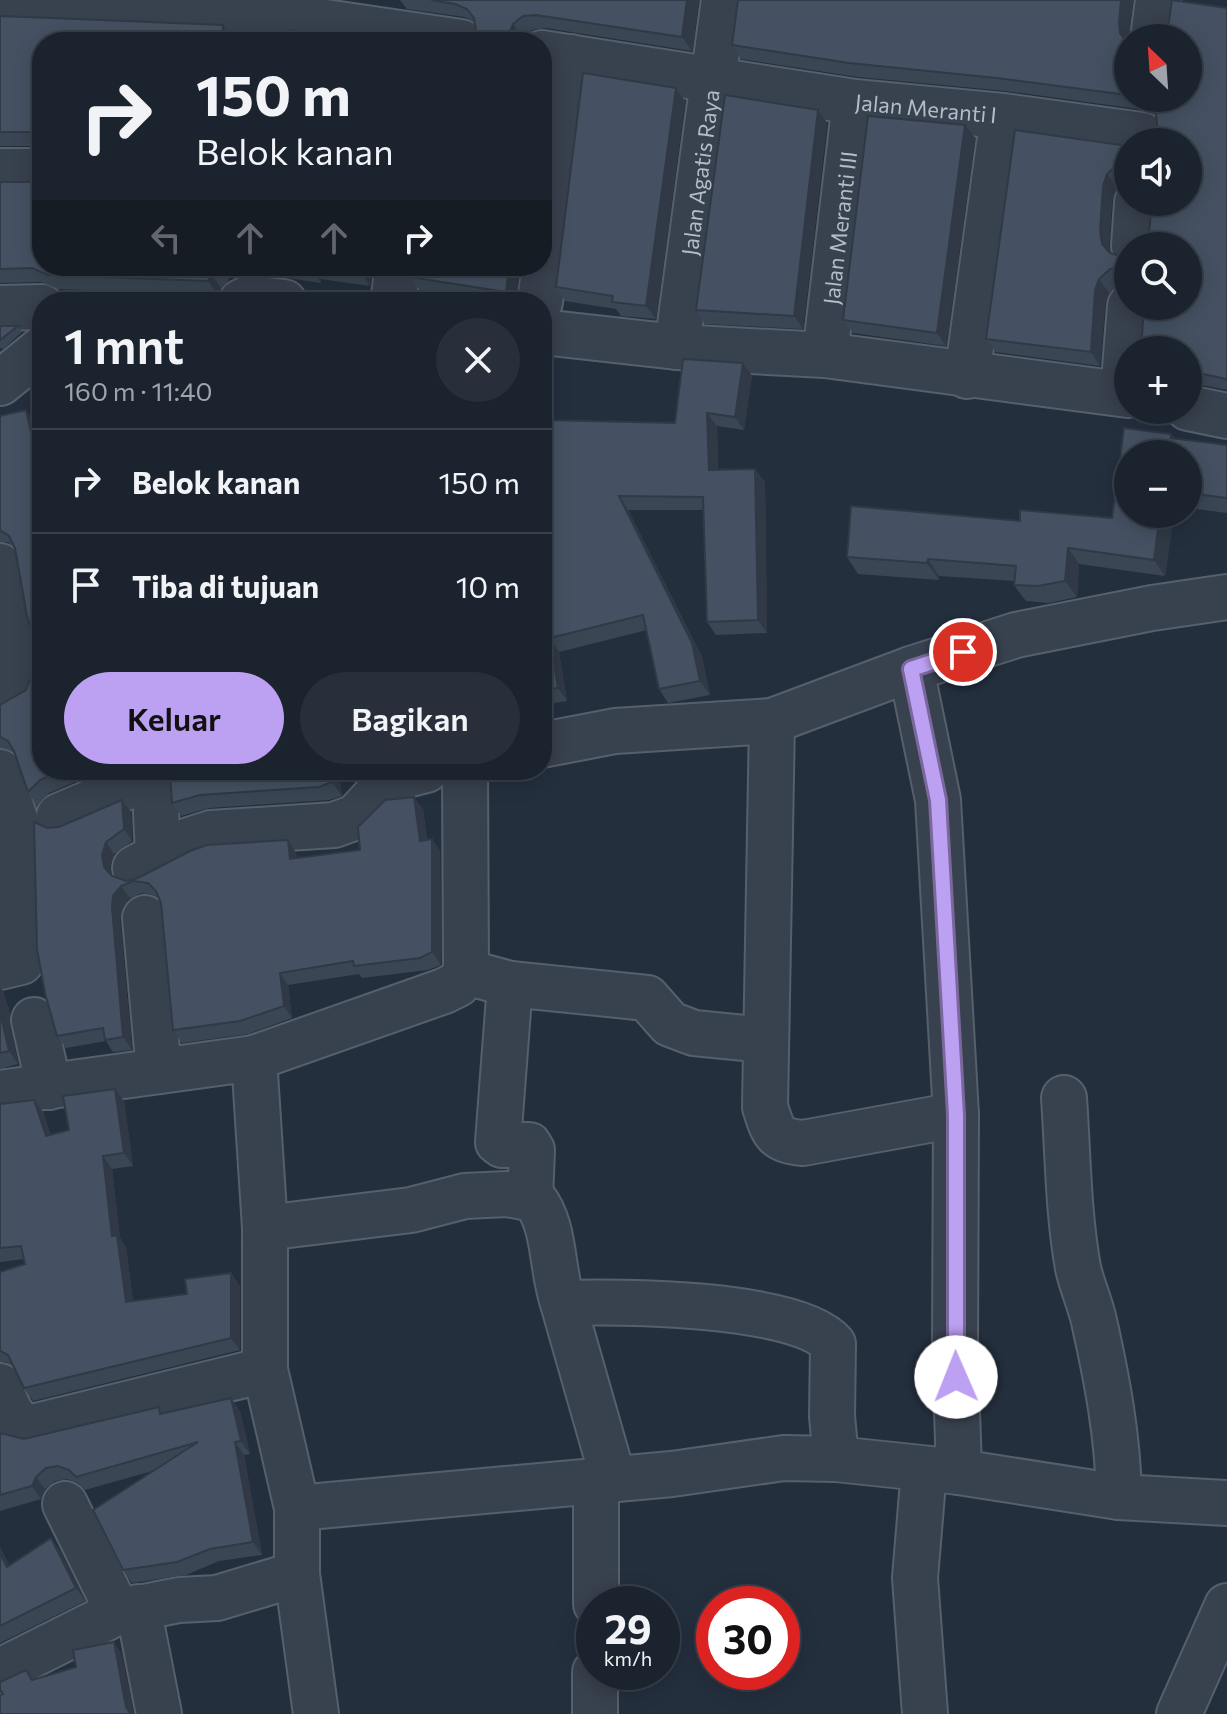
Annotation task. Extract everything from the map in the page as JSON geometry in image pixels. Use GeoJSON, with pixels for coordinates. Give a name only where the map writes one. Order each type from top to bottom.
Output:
{"type":"FeatureCollection","features":[{"type":"Feature","properties":{"kind":"street","name":"Jalan Agatis Raya"},"geometry":{"type":"LineString","coordinates":[[677,347],[724,0]]}},
{"type":"Feature","properties":{"kind":"street"},"geometry":{"type":"LineString","coordinates":[[1155,24],[1158,0]]}},
{"type":"Feature","properties":{"kind":"street"},"geometry":{"type":"LineString","coordinates":[[0,4],[108,4],[283,19],[376,32]]}},
{"type":"Feature","properties":{"kind":"street","name":"Jalan Meranti I"},"geometry":{"type":"LineString","coordinates":[[556,55],[855,102],[1144,125]]}},
{"type":"Feature","properties":{"kind":"street"},"geometry":{"type":"LineString","coordinates":[[552,117],[556,55]]}},
{"type":"Feature","properties":{"kind":"street","name":"Jalan Meranti III"},"geometry":{"type":"LineString","coordinates":[[825,355],[855,102]]}},
{"type":"Feature","properties":{"kind":"street"},"geometry":{"type":"LineString","coordinates":[[967,376],[1003,116]]}},
{"type":"Feature","properties":{"kind":"street"},"geometry":{"type":"LineString","coordinates":[[0,171],[32,171]]}},
{"type":"Feature","properties":{"kind":"street"},"geometry":{"type":"LineString","coordinates":[[0,308],[32,307]]}},
{"type":"Feature","properties":{"kind":"street"},"geometry":{"type":"LineString","coordinates":[[552,333],[677,347],[825,355],[1114,394]]}},
{"type":"Feature","properties":{"kind":"street"},"geometry":{"type":"LineString","coordinates":[[0,383],[32,357]]}},
{"type":"Feature","properties":{"kind":"street"},"geometry":{"type":"LineString","coordinates":[[1202,411],[1227,416]]}},
{"type":"Feature","properties":{"kind":"street"},"geometry":{"type":"LineString","coordinates":[[0,566],[12,635],[22,669],[16,688],[0,696]]}},
{"type":"Feature","properties":{"kind":"street"},"geometry":{"type":"LineString","coordinates":[[552,743],[615,731],[772,721],[911,669],[1016,635],[1152,608],[1227,597]]}},
{"type":"Feature","properties":{"kind":"street"},"geometry":{"type":"LineString","coordinates":[[911,669],[938,800],[956,1115],[955,1346],[942,1471],[915,1578],[925,1714]]}},
{"type":"Feature","properties":{"kind":"street"},"geometry":{"type":"LineString","coordinates":[[772,721],[765,1107],[771,1126],[777,1136],[786,1142],[803,1143],[956,1115]]}},
{"type":"Feature","properties":{"kind":"street"},"geometry":{"type":"LineString","coordinates":[[0,772],[9,825],[21,962],[0,967]]}},
{"type":"Feature","properties":{"kind":"street"},"geometry":{"type":"LineString","coordinates":[[59,816],[137,780]]}},
{"type":"Feature","properties":{"kind":"street"},"geometry":{"type":"LineString","coordinates":[[153,780],[147,861],[211,833],[334,825],[356,817],[395,780]]}},
{"type":"Feature","properties":{"kind":"street"},"geometry":{"type":"LineString","coordinates":[[0,1093],[254,1058],[458,984],[466,972],[465,780]]}},
{"type":"Feature","properties":{"kind":"street"},"geometry":{"type":"LineString","coordinates":[[145,918],[159,1071]]}},
{"type":"Feature","properties":{"kind":"street"},"geometry":{"type":"LineString","coordinates":[[466,972],[510,984],[647,998],[670,1024],[694,1033],[766,1040]]}},
{"type":"Feature","properties":{"kind":"street"},"geometry":{"type":"LineString","coordinates":[[510,984],[498,1142],[502,1145],[529,1145],[532,1150],[530,1198]]}},
{"type":"Feature","properties":{"kind":"street"},"geometry":{"type":"LineString","coordinates":[[34,1020],[49,1087]]}},
{"type":"Feature","properties":{"kind":"street"},"geometry":{"type":"LineString","coordinates":[[254,1058],[265,1228],[265,1370],[297,1508],[297,1574],[316,1714]]}},
{"type":"Feature","properties":{"kind":"street"},"geometry":{"type":"LineString","coordinates":[[1064,1098],[1072,1227],[1118,1449],[1119,1497]]}},
{"type":"Feature","properties":{"kind":"street"},"geometry":{"type":"LineString","coordinates":[[265,1228],[411,1210],[465,1196],[507,1194],[534,1199],[545,1213],[556,1282],[604,1479],[597,1586]]}},
{"type":"Feature","properties":{"kind":"street"},"geometry":{"type":"LineString","coordinates":[[563,1303],[651,1302],[732,1309],[826,1335],[833,1344],[832,1416],[836,1459]]}},
{"type":"Feature","properties":{"kind":"street"},"geometry":{"type":"LineString","coordinates":[[6,1416],[28,1428],[265,1370]]}},
{"type":"Feature","properties":{"kind":"street"},"geometry":{"type":"LineString","coordinates":[[297,1508],[672,1474],[784,1458],[836,1459],[942,1471],[1119,1497],[1227,1503]]}},
{"type":"Feature","properties":{"kind":"street"},"geometry":{"type":"LineString","coordinates":[[65,1504],[128,1609],[159,1714]]}},
{"type":"Feature","properties":{"kind":"street"},"geometry":{"type":"LineString","coordinates":[[0,1671],[128,1609],[179,1600],[217,1598],[297,1574]]}},
{"type":"Feature","properties":{"kind":"street"},"geometry":{"type":"LineString","coordinates":[[1179,1714],[1227,1606]]}},
{"type":"Feature","properties":{"kind":"street"},"geometry":{"type":"LineString","coordinates":[[595,1690],[595,1714]]}},
{"type":"Feature","properties":{"kind":"building"},"geometry":{"type":"Polygon","coordinates":[[[431,0],[687,0],[682,37],[536,15],[523,16],[513,24],[510,32],[476,32],[474,18],[467,9],[431,0]]]}},
{"type":"Feature","properties":{"kind":"building"},"geometry":{"type":"Polygon","coordinates":[[[738,0],[1121,0],[1119,24],[1114,24],[1114,93],[849,63],[732,45],[738,0]]]}},
{"type":"Feature","properties":{"kind":"building"},"geometry":{"type":"Polygon","coordinates":[[[1172,0],[1227,8],[1227,380],[1202,374],[1202,336],[1142,336],[1143,320],[1202,320],[1202,232],[1149,232],[1151,216],[1202,216],[1202,128],[1156,128],[1155,112],[1202,112],[1202,24],[1169,24],[1172,0]]]}},
{"type":"Feature","properties":{"kind":"building"},"geometry":{"type":"Polygon","coordinates":[[[0,16],[223,25],[223,32],[32,32],[32,132],[0,132],[0,16]]]}},
{"type":"Feature","properties":{"kind":"building"},"geometry":{"type":"Polygon","coordinates":[[[583,73],[676,88],[646,306],[612,302],[613,296],[556,287],[583,73]]]}},
{"type":"Feature","properties":{"kind":"building"},"geometry":{"type":"Polygon","coordinates":[[[725,95],[818,110],[794,316],[696,310],[725,95]]]}},
{"type":"Feature","properties":{"kind":"building"},"geometry":{"type":"Polygon","coordinates":[[[868,116],[965,125],[937,333],[843,320],[868,116]]]}},
{"type":"Feature","properties":{"kind":"building"},"geometry":{"type":"Polygon","coordinates":[[[1015,130],[1114,144],[1114,168],[1107,174],[1103,186],[1100,231],[1102,244],[1114,254],[1114,269],[1099,279],[1095,290],[1091,352],[986,339],[1015,130]]]}},
{"type":"Feature","properties":{"kind":"building"},"geometry":{"type":"Polygon","coordinates":[[[0,182],[32,182],[32,268],[0,269],[0,182]]]}},
{"type":"Feature","properties":{"kind":"building"},"geometry":{"type":"Polygon","coordinates":[[[75,276],[210,276],[208,281],[75,276]]]}},
{"type":"Feature","properties":{"kind":"building"},"geometry":{"type":"Polygon","coordinates":[[[410,276],[508,276],[506,292],[410,276]]]}},
{"type":"Feature","properties":{"kind":"building"},"geometry":{"type":"Polygon","coordinates":[[[0,326],[18,326],[0,340],[0,326]]]}},
{"type":"Feature","properties":{"kind":"building"},"geometry":{"type":"Polygon","coordinates":[[[683,359],[743,363],[735,417],[707,413],[709,470],[755,469],[758,620],[707,622],[703,497],[619,496],[692,643],[700,681],[659,689],[643,615],[552,638],[552,420],[675,423],[683,359]]]}},
{"type":"Feature","properties":{"kind":"building"},"geometry":{"type":"Polygon","coordinates":[[[26,410],[32,436],[32,632],[15,548],[9,536],[0,530],[0,416],[26,410]]]}},
{"type":"Feature","properties":{"kind":"building"},"geometry":{"type":"Polygon","coordinates":[[[1124,428],[1171,434],[1171,438],[1187,440],[1122,440],[1124,428]]]}},
{"type":"Feature","properties":{"kind":"building"},"geometry":{"type":"Polygon","coordinates":[[[1202,442],[1227,445],[1227,498],[1202,495],[1202,442]]]}},
{"type":"Feature","properties":{"kind":"building"},"geometry":{"type":"Polygon","coordinates":[[[1114,503],[1114,528],[1158,528],[1154,560],[1068,548],[1065,581],[1038,586],[1014,585],[1016,566],[847,557],[851,506],[1020,521],[1020,510],[1112,518],[1114,503]]]}},
{"type":"Feature","properties":{"kind":"building"},"geometry":{"type":"Polygon","coordinates":[[[552,650],[558,688],[552,689],[552,650]]]}},
{"type":"Feature","properties":{"kind":"building"},"geometry":{"type":"Polygon","coordinates":[[[32,674],[32,780],[40,780],[28,792],[14,751],[8,741],[0,737],[0,705],[26,690],[32,674]]]}},
{"type":"Feature","properties":{"kind":"building"},"geometry":{"type":"Polygon","coordinates":[[[171,780],[332,780],[319,787],[200,795],[172,803],[171,780]]]}},
{"type":"Feature","properties":{"kind":"building"},"geometry":{"type":"Polygon","coordinates":[[[414,797],[420,841],[432,839],[432,952],[420,958],[354,966],[353,961],[280,973],[284,1006],[240,1021],[173,1030],[161,903],[148,883],[133,881],[121,886],[113,896],[112,907],[123,1037],[105,1040],[103,1028],[57,1036],[37,949],[34,822],[47,828],[59,827],[122,800],[124,829],[106,842],[102,855],[104,867],[112,876],[126,881],[207,845],[288,840],[290,859],[360,850],[358,827],[385,800],[414,797]]]}},
{"type":"Feature","properties":{"kind":"building"},"geometry":{"type":"Polygon","coordinates":[[[0,1012],[9,1051],[0,1053],[0,1012]]]}},
{"type":"Feature","properties":{"kind":"building"},"geometry":{"type":"Polygon","coordinates":[[[115,1089],[124,1153],[103,1156],[112,1236],[117,1235],[126,1302],[187,1294],[185,1279],[231,1273],[231,1338],[24,1388],[8,1355],[0,1351],[0,1272],[25,1264],[21,1246],[0,1248],[0,1104],[34,1100],[46,1136],[69,1130],[63,1096],[115,1089]]]}},
{"type":"Feature","properties":{"kind":"building"},"geometry":{"type":"Polygon","coordinates":[[[231,1398],[241,1441],[235,1442],[253,1542],[210,1549],[177,1562],[123,1570],[93,1510],[198,1442],[76,1477],[58,1466],[46,1468],[32,1486],[0,1495],[0,1433],[24,1439],[159,1407],[160,1414],[231,1398]]]}},
{"type":"Feature","properties":{"kind":"building"},"geometry":{"type":"Polygon","coordinates":[[[51,1538],[76,1588],[0,1626],[0,1553],[7,1567],[51,1538]]]}},
{"type":"Feature","properties":{"kind":"building"},"geometry":{"type":"Polygon","coordinates":[[[114,1642],[126,1707],[131,1714],[0,1714],[0,1695],[3,1694],[0,1682],[26,1670],[32,1680],[76,1667],[73,1650],[114,1642]]]}},
{"type":"Feature","properties":{"kind":"route"},"geometry":{"type":"LineString","coordinates":[[956,1377],[956,1115],[938,800],[911,669],[963,652]]}}]}
